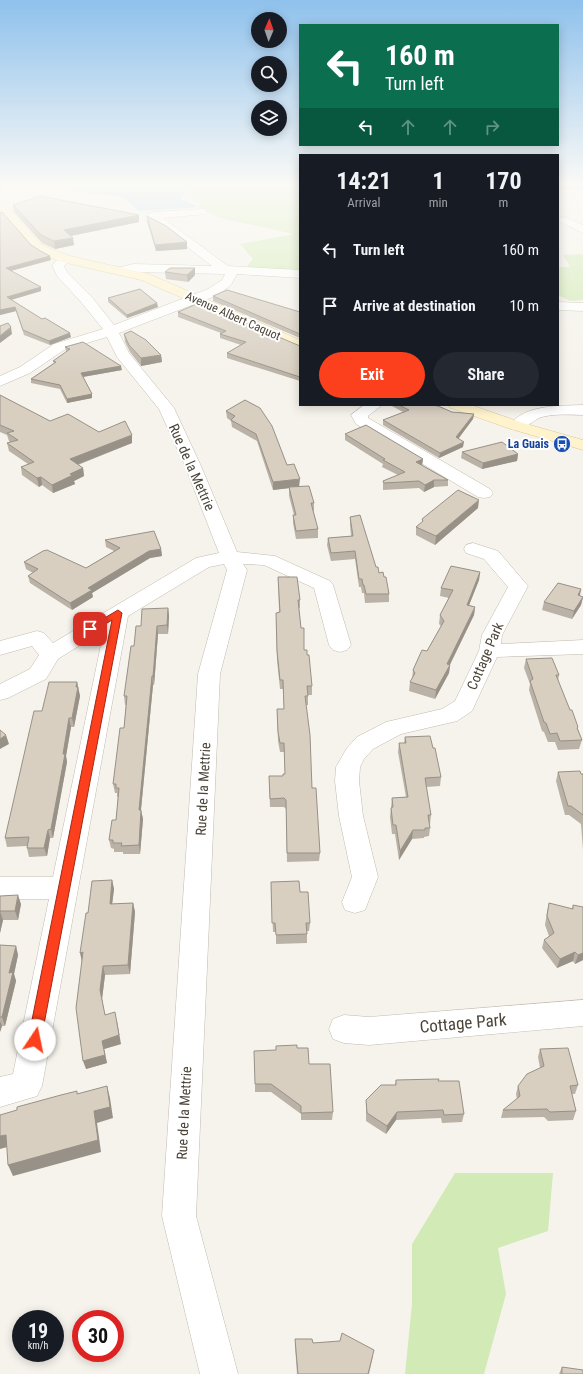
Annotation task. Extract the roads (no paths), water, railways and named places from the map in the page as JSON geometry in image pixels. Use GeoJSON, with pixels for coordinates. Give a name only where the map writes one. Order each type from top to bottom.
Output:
{"type":"FeatureCollection","features":[{"type":"Feature","properties":{"kind":"main road","name":"Avenue Albert Caquot"},"geometry":{"type":"LineString","coordinates":[[42,249],[66,259],[145,277],[299,345]]}},
{"type":"Feature","properties":{"kind":"main road"},"geometry":{"type":"LineString","coordinates":[[459,406],[517,426],[583,444]]}},
{"type":"Feature","properties":{"kind":"street"},"geometry":{"type":"LineString","coordinates":[[200,249],[229,270]]}},
{"type":"Feature","properties":{"kind":"street","name":"Rue de la Mettrie"},"geometry":{"type":"LineString","coordinates":[[66,259],[58,264],[61,273],[86,299],[111,331],[122,354],[166,408],[193,466],[230,557],[237,570],[209,674],[179,1216],[220,1374]]}},
{"type":"Feature","properties":{"kind":"street"},"geometry":{"type":"LineString","coordinates":[[121,271],[133,268],[229,270],[299,274]]}},
{"type":"Feature","properties":{"kind":"street"},"geometry":{"type":"LineString","coordinates":[[0,382],[25,370],[59,346],[111,331],[196,300],[213,292],[227,282],[229,270]]}},
{"type":"Feature","properties":{"kind":"street"},"geometry":{"type":"LineString","coordinates":[[559,306],[583,307]]}},
{"type":"Feature","properties":{"kind":"street"},"geometry":{"type":"LineString","coordinates":[[372,406],[359,415],[362,422],[484,493]]}},
{"type":"Feature","properties":{"kind":"street"},"geometry":{"type":"LineString","coordinates":[[517,426],[534,415],[548,411],[583,410]]}},
{"type":"Feature","properties":{"kind":"street","name":"Cottage Park"},"geometry":{"type":"LineString","coordinates":[[355,902],[365,877],[351,816],[347,781],[348,767],[355,754],[364,744],[394,728],[449,715],[464,706],[490,651],[492,635],[518,586],[491,555],[473,549]]}},
{"type":"Feature","properties":{"kind":"street"},"geometry":{"type":"LineString","coordinates":[[0,693],[38,674],[50,654],[204,562],[230,557],[268,560],[323,585],[340,645]]}},
{"type":"Feature","properties":{"kind":"street"},"geometry":{"type":"LineString","coordinates":[[0,1092],[26,1086],[118,613]]}},
{"type":"Feature","properties":{"kind":"street"},"geometry":{"type":"LineString","coordinates":[[0,648],[37,638],[50,654]]}},
{"type":"Feature","properties":{"kind":"street"},"geometry":{"type":"LineString","coordinates":[[490,651],[583,648]]}},
{"type":"Feature","properties":{"kind":"street"},"geometry":{"type":"LineString","coordinates":[[0,888],[64,888]]}},
{"type":"Feature","properties":{"kind":"street","name":"Cottage Park"},"geometry":{"type":"LineString","coordinates":[[344,1029],[369,1031],[583,1013]]}},
{"type":"Feature","properties":{"kind":"place","name":"La Guais"},"geometry":{"type":"Point","coordinates":[562,444]}}]}
